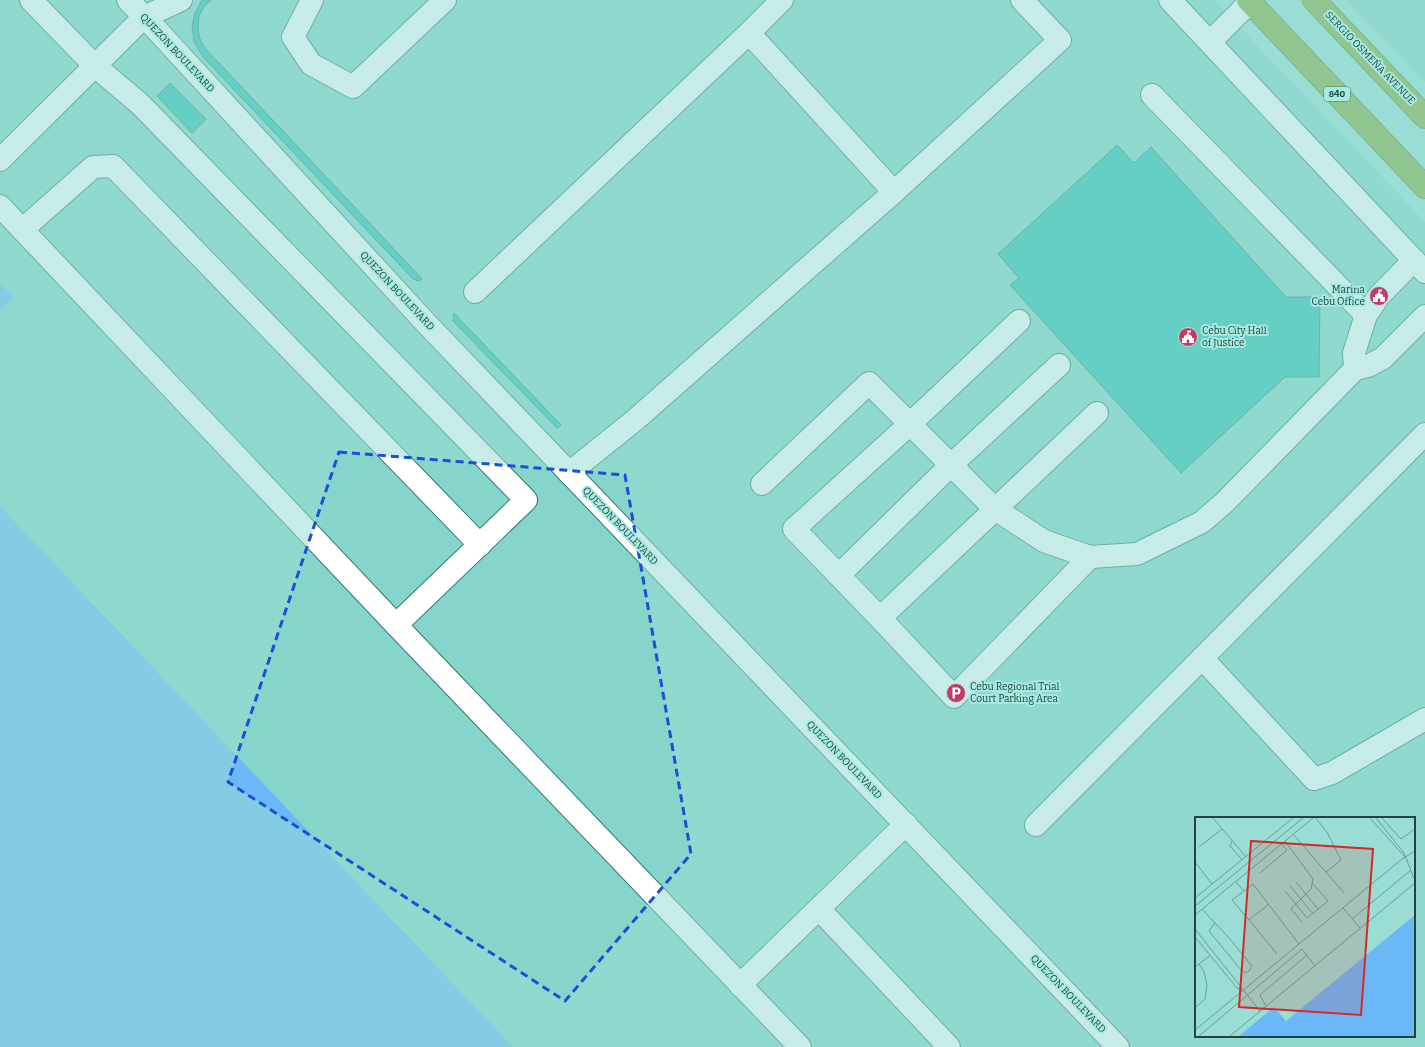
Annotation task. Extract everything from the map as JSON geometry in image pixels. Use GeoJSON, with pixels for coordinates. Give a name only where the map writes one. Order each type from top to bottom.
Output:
{"type":"FeatureCollection","features":[{"type":"Feature","properties":{"kind":"highway","name":"SERGIO OSMEÑA AVENUE"},"geometry":{"type":"LineString","coordinates":[[1314,0],[1425,116]]}},
{"type":"Feature","properties":{"kind":"highway","name":"840"},"geometry":{"type":"LineString","coordinates":[[1249,1],[1425,187]]}},
{"type":"Feature","properties":{"kind":"street"},"geometry":{"type":"LineString","coordinates":[[31,0],[95,66],[140,104],[526,500],[396,625]]}},
{"type":"Feature","properties":{"kind":"street","name":"QUEZON BOULEVARD"},"geometry":{"type":"LineString","coordinates":[[128,0],[147,9],[425,322],[1118,1047]]}},
{"type":"Feature","properties":{"kind":"street"},"geometry":{"type":"LineString","coordinates":[[0,160],[95,66],[147,9],[181,0]]}},
{"type":"Feature","properties":{"kind":"street"},"geometry":{"type":"LineString","coordinates":[[312,0],[293,37],[311,64],[354,87],[445,0]]}},
{"type":"Feature","properties":{"kind":"street"},"geometry":{"type":"LineString","coordinates":[[475,292],[782,0]]}},
{"type":"Feature","properties":{"kind":"street"},"geometry":{"type":"LineString","coordinates":[[569,473],[635,420],[894,192],[1060,40],[1022,0]]}},
{"type":"Feature","properties":{"kind":"street"},"geometry":{"type":"LineString","coordinates":[[1170,0],[1420,266],[1379,296],[1366,315],[1354,353],[1355,369]]}},
{"type":"Feature","properties":{"kind":"street"},"geometry":{"type":"LineString","coordinates":[[1210,42],[1249,1]]}},
{"type":"Feature","properties":{"kind":"street"},"geometry":{"type":"LineString","coordinates":[[749,33],[894,192]]}},
{"type":"Feature","properties":{"kind":"street"},"geometry":{"type":"LineString","coordinates":[[1152,95],[1366,315]]}},
{"type":"Feature","properties":{"kind":"street"},"geometry":{"type":"LineString","coordinates":[[23,229],[92,167],[113,166],[480,545]]}},
{"type":"Feature","properties":{"kind":"street"},"geometry":{"type":"LineString","coordinates":[[0,206],[396,625],[800,1047]]}},
{"type":"Feature","properties":{"kind":"street"},"geometry":{"type":"LineString","coordinates":[[762,484],[869,383],[995,508],[1044,541],[1090,557],[1137,554],[1202,522],[1225,502],[1355,369],[1368,366],[1383,358],[1425,316]]}},
{"type":"Feature","properties":{"kind":"street"},"geometry":{"type":"LineString","coordinates":[[1019,321],[910,424],[794,529],[954,697],[1090,557]]}},
{"type":"Feature","properties":{"kind":"street"},"geometry":{"type":"LineString","coordinates":[[839,575],[951,465],[1059,366]]}},
{"type":"Feature","properties":{"kind":"street"},"geometry":{"type":"LineString","coordinates":[[880,618],[1097,413]]}},
{"type":"Feature","properties":{"kind":"street"},"geometry":{"type":"LineString","coordinates":[[1036,826],[1425,434]]}},
{"type":"Feature","properties":{"kind":"street"},"geometry":{"type":"LineString","coordinates":[[1202,658],[1314,779],[1332,773],[1425,719]]}},
{"type":"Feature","properties":{"kind":"street"},"geometry":{"type":"LineString","coordinates":[[740,985],[906,824]]}},
{"type":"Feature","properties":{"kind":"street"},"geometry":{"type":"LineString","coordinates":[[819,908],[949,1047]]}},
{"type":"Feature","properties":{"kind":"highlighted area"},"geometry":{"type":"Polygon","coordinates":[[[339,452],[625,475],[691,854],[565,1001],[228,782],[339,452]]]}},
{"type":"Feature","properties":{"kind":"shaded area"},"geometry":{"type":"Polygon","coordinates":[[[0,0],[1214,0],[1425,222],[1425,1047],[513,1047],[0,506],[0,310],[13,297],[0,283],[0,0]]]}},
{"type":"Feature","properties":{"kind":"shaded area"},"geometry":{"type":"Polygon","coordinates":[[[1346,0],[1425,0],[1425,82],[1346,0]]]}},
{"type":"Feature","properties":{"kind":"water"},"geometry":{"type":"Polygon","coordinates":[[[0,283],[14,297],[0,310],[0,283]]]}},
{"type":"Feature","properties":{"kind":"water"},"geometry":{"type":"Polygon","coordinates":[[[0,506],[513,1047],[0,1047],[0,506]]]}},
{"type":"Feature","properties":{"kind":"building"},"geometry":{"type":"Polygon","coordinates":[[[202,0],[211,0],[204,7],[199,16],[198,29],[200,39],[204,47],[422,279],[419,281],[413,279],[204,58],[194,42],[192,26],[195,13],[202,0]]]}},
{"type":"Feature","properties":{"kind":"building"},"geometry":{"type":"Polygon","coordinates":[[[170,83],[206,119],[192,133],[157,96],[170,83]]]}},
{"type":"Feature","properties":{"kind":"building","name":"Cebu City Hall of Justice"},"geometry":{"type":"Polygon","coordinates":[[[1117,145],[1134,163],[1151,147],[1286,297],[1320,297],[1319,377],[1285,377],[1181,473],[1010,285],[1019,278],[998,254],[1117,145]]]}},
{"type":"Feature","properties":{"kind":"building"},"geometry":{"type":"Polygon","coordinates":[[[454,313],[561,425],[559,427],[557,428],[453,321],[454,313]]]}},
{"type":"Feature","properties":{"kind":"place","name":"Marina Cebu Office"},"geometry":{"type":"Point","coordinates":[1379,296]}},
{"type":"Feature","properties":{"kind":"place","name":"Cebu City Hall of Justice"},"geometry":{"type":"Point","coordinates":[1188,337]}},
{"type":"Feature","properties":{"kind":"place","name":"Cebu Regional Trial Court Parking Area"},"geometry":{"type":"Point","coordinates":[956,693]}}]}
